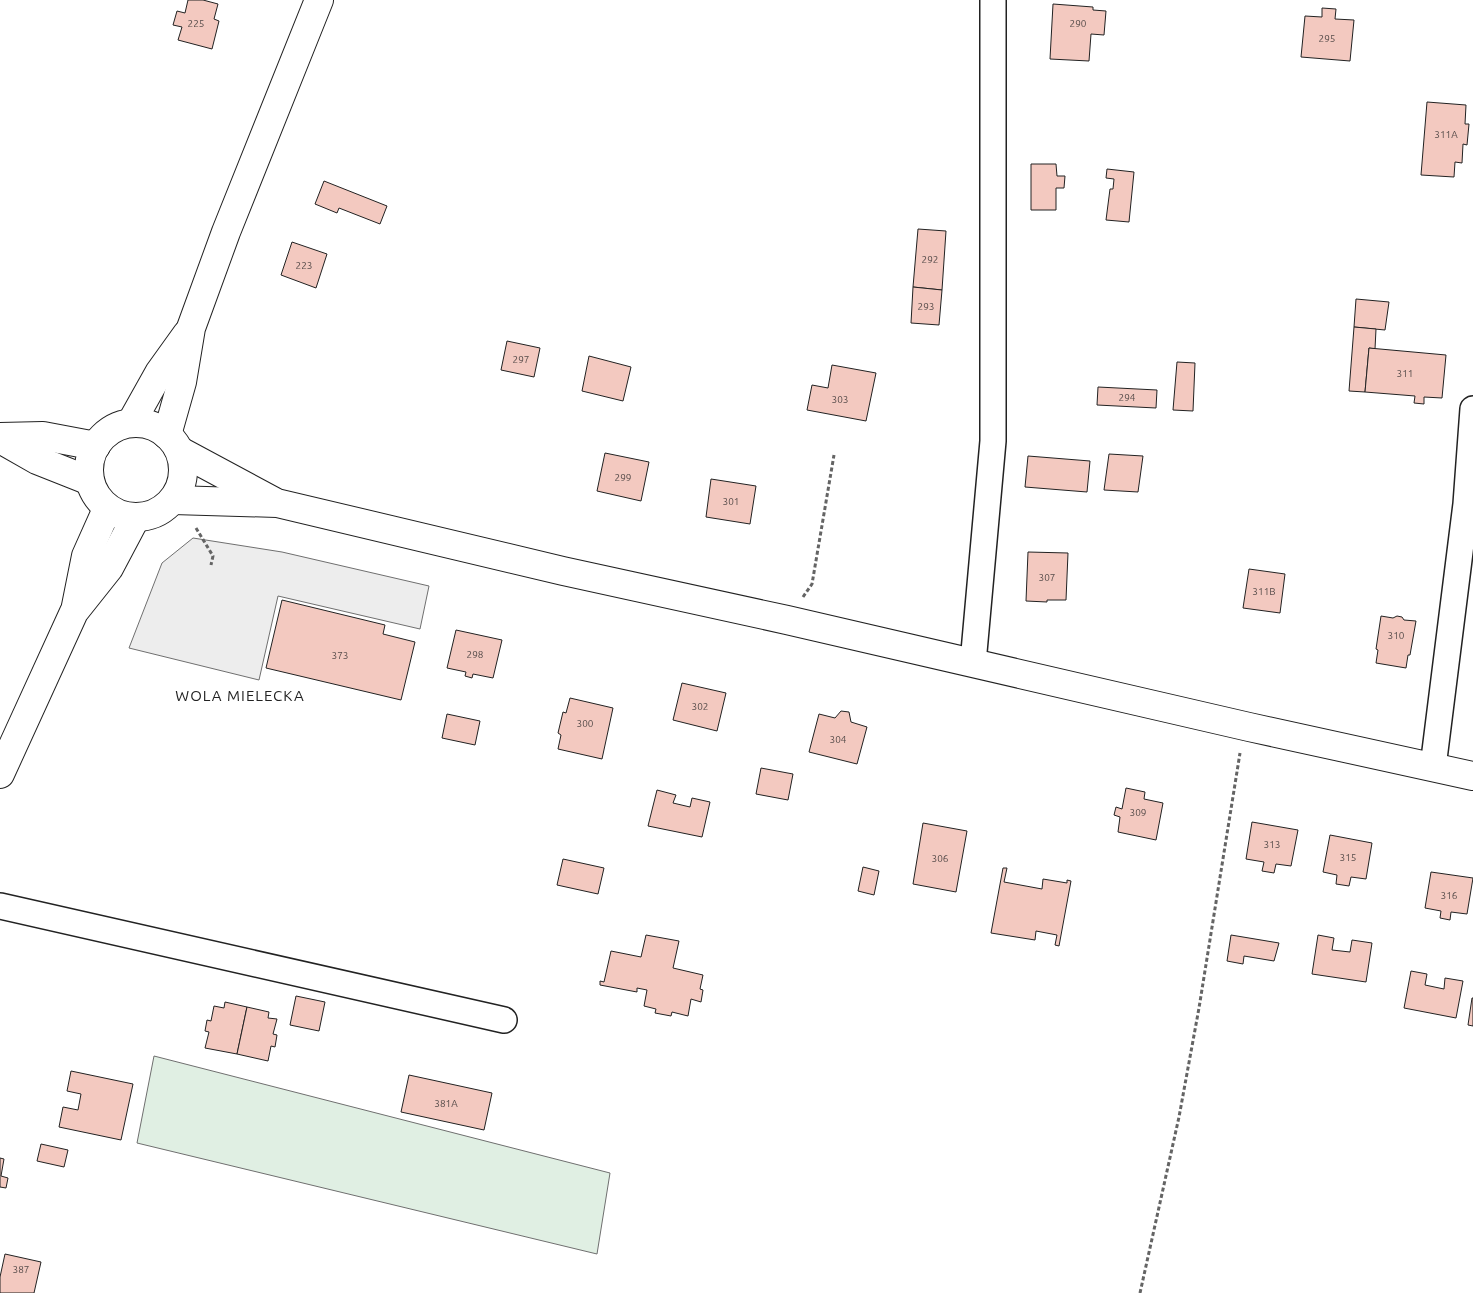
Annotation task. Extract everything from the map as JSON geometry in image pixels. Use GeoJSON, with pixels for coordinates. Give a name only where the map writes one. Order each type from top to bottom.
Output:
{"type":"FeatureCollection","features":[{"type":"Feature","properties":{"kind":"street"},"geometry":{"type":"LineString","coordinates":[[174,443],[191,328],[226,232],[320,0]]}},
{"type":"Feature","properties":{"kind":"street"},"geometry":{"type":"LineString","coordinates":[[973,663],[993,441],[993,0]]}},
{"type":"Feature","properties":{"kind":"street"},"geometry":{"type":"LineString","coordinates":[[131,423],[160,373],[191,328]]}},
{"type":"Feature","properties":{"kind":"street"},"geometry":{"type":"LineString","coordinates":[[1433,767],[1466,504],[1473,409]]}},
{"type":"Feature","properties":{"kind":"street"},"geometry":{"type":"LineString","coordinates":[[131,423],[139,423],[152,425],[164,431],[174,443],[184,464],[183,477],[180,489],[165,508],[154,514],[136,517],[116,514],[107,509],[94,492],[90,481],[89,469],[91,457],[103,436],[114,429],[131,423]]}},
{"type":"Feature","properties":{"kind":"street"},"geometry":{"type":"LineString","coordinates":[[0,438],[44,436],[96,446]]}},
{"type":"Feature","properties":{"kind":"street"},"geometry":{"type":"LineString","coordinates":[[0,438],[37,460],[90,481]]}},
{"type":"Feature","properties":{"kind":"street"},"geometry":{"type":"LineString","coordinates":[[174,443],[276,503]]}},
{"type":"Feature","properties":{"kind":"street"},"geometry":{"type":"LineString","coordinates":[[173,500],[276,503],[563,571],[1473,776]]}},
{"type":"Feature","properties":{"kind":"street"},"geometry":{"type":"LineString","coordinates":[[0,774],[74,612],[86,556],[107,509]]}},
{"type":"Feature","properties":{"kind":"street"},"geometry":{"type":"LineString","coordinates":[[74,612],[109,568],[136,517]]}},
{"type":"Feature","properties":{"kind":"street"},"geometry":{"type":"LineString","coordinates":[[0,906],[504,1020]]}},
{"type":"Feature","properties":{"kind":"path"},"geometry":{"type":"LineString","coordinates":[[787,620],[812,584],[834,455]]}},
{"type":"Feature","properties":{"kind":"path"},"geometry":{"type":"LineString","coordinates":[[196,528],[212,556],[211,565]]}},
{"type":"Feature","properties":{"kind":"path"},"geometry":{"type":"LineString","coordinates":[[1140,1293],[1179,1117],[1201,998],[1239,755],[1249,727]]}},
{"type":"Feature","properties":{"kind":"green space"},"geometry":{"type":"Polygon","coordinates":[[[154,1056],[610,1173],[597,1254],[137,1143],[154,1056]]]}},
{"type":"Feature","properties":{"kind":"shaded area"},"geometry":{"type":"Polygon","coordinates":[[[193,538],[282,552],[429,586],[420,629],[278,596],[259,680],[129,648],[162,563],[193,538]]]}},
{"type":"Feature","properties":{"kind":"building"},"geometry":{"type":"Polygon","coordinates":[[[188,0],[203,0],[218,4],[214,19],[219,21],[212,49],[178,40],[182,27],[173,25],[177,11],[185,13],[188,0]]]}},
{"type":"Feature","properties":{"kind":"building"},"geometry":{"type":"Polygon","coordinates":[[[1053,4],[1093,7],[1093,10],[1106,11],[1104,35],[1091,34],[1089,61],[1050,59],[1053,4]]]}},
{"type":"Feature","properties":{"kind":"building"},"geometry":{"type":"Polygon","coordinates":[[[1322,8],[1336,9],[1335,19],[1354,20],[1350,61],[1301,57],[1305,16],[1322,17],[1322,8]]]}},
{"type":"Feature","properties":{"kind":"building"},"geometry":{"type":"Polygon","coordinates":[[[1427,102],[1466,105],[1465,124],[1469,124],[1467,145],[1463,144],[1462,163],[1455,162],[1454,177],[1421,175],[1427,102]]]}},
{"type":"Feature","properties":{"kind":"building"},"geometry":{"type":"Polygon","coordinates":[[[1031,164],[1056,164],[1057,176],[1065,176],[1064,188],[1056,188],[1056,210],[1031,210],[1031,164]]]}},
{"type":"Feature","properties":{"kind":"building"},"geometry":{"type":"Polygon","coordinates":[[[1107,169],[1134,172],[1129,222],[1106,220],[1110,189],[1113,189],[1114,179],[1106,178],[1107,169]]]}},
{"type":"Feature","properties":{"kind":"building"},"geometry":{"type":"Polygon","coordinates":[[[324,181],[387,206],[380,224],[339,208],[337,213],[315,204],[324,181]]]}},
{"type":"Feature","properties":{"kind":"building"},"geometry":{"type":"Polygon","coordinates":[[[918,229],[946,231],[942,290],[913,287],[918,229]]]}},
{"type":"Feature","properties":{"kind":"building"},"geometry":{"type":"Polygon","coordinates":[[[292,242],[327,254],[316,288],[281,275],[292,242]]]}},
{"type":"Feature","properties":{"kind":"building"},"geometry":{"type":"Polygon","coordinates":[[[913,287],[942,290],[939,325],[911,323],[913,287]]]}},
{"type":"Feature","properties":{"kind":"building"},"geometry":{"type":"Polygon","coordinates":[[[1356,299],[1389,302],[1385,330],[1354,327],[1356,299]]]}},
{"type":"Feature","properties":{"kind":"building"},"geometry":{"type":"Polygon","coordinates":[[[1354,327],[1376,329],[1375,349],[1369,348],[1365,392],[1349,391],[1354,327]]]}},
{"type":"Feature","properties":{"kind":"building"},"geometry":{"type":"Polygon","coordinates":[[[507,341],[540,348],[534,377],[501,370],[507,341]]]}},
{"type":"Feature","properties":{"kind":"building"},"geometry":{"type":"Polygon","coordinates":[[[1369,348],[1446,355],[1442,398],[1424,397],[1424,404],[1414,403],[1415,396],[1365,392],[1369,348]]]}},
{"type":"Feature","properties":{"kind":"building"},"geometry":{"type":"Polygon","coordinates":[[[589,356],[631,367],[623,401],[582,391],[589,356]]]}},
{"type":"Feature","properties":{"kind":"building"},"geometry":{"type":"Polygon","coordinates":[[[1177,362],[1195,363],[1193,411],[1173,410],[1177,362]]]}},
{"type":"Feature","properties":{"kind":"building"},"geometry":{"type":"Polygon","coordinates":[[[832,365],[876,373],[866,421],[807,410],[812,385],[828,388],[832,365]]]}},
{"type":"Feature","properties":{"kind":"building"},"geometry":{"type":"Polygon","coordinates":[[[1098,387],[1157,390],[1156,408],[1097,405],[1098,387]]]}},
{"type":"Feature","properties":{"kind":"building"},"geometry":{"type":"Polygon","coordinates":[[[605,453],[649,462],[641,501],[597,491],[605,453]]]}},
{"type":"Feature","properties":{"kind":"building"},"geometry":{"type":"Polygon","coordinates":[[[1109,454],[1143,456],[1138,492],[1104,490],[1109,454]]]}},
{"type":"Feature","properties":{"kind":"building"},"geometry":{"type":"Polygon","coordinates":[[[1028,456],[1090,461],[1087,492],[1025,487],[1028,456]]]}},
{"type":"Feature","properties":{"kind":"building"},"geometry":{"type":"Polygon","coordinates":[[[711,479],[756,486],[750,524],[706,517],[711,479]]]}},
{"type":"Feature","properties":{"kind":"building"},"geometry":{"type":"Polygon","coordinates":[[[1028,552],[1068,553],[1066,600],[1047,600],[1047,602],[1026,601],[1028,552]]]}},
{"type":"Feature","properties":{"kind":"building"},"geometry":{"type":"Polygon","coordinates":[[[1249,569],[1285,574],[1280,613],[1243,608],[1249,569]]]}},
{"type":"Feature","properties":{"kind":"building"},"geometry":{"type":"Polygon","coordinates":[[[282,600],[385,625],[383,634],[415,642],[401,700],[266,668],[282,600]]]}},
{"type":"Feature","properties":{"kind":"building"},"geometry":{"type":"Polygon","coordinates":[[[1381,616],[1393,618],[1397,616],[1402,617],[1404,620],[1416,621],[1406,668],[1376,663],[1381,616]]]}},
{"type":"Feature","properties":{"kind":"building"},"geometry":{"type":"Polygon","coordinates":[[[456,630],[502,640],[493,678],[473,674],[472,678],[465,676],[466,672],[447,668],[456,630]]]}},
{"type":"Feature","properties":{"kind":"building"},"geometry":{"type":"Polygon","coordinates":[[[682,683],[726,693],[717,731],[673,720],[682,683]]]}},
{"type":"Feature","properties":{"kind":"building"},"geometry":{"type":"Polygon","coordinates":[[[570,698],[613,708],[602,759],[558,749],[561,735],[558,733],[563,712],[566,713],[570,698]]]}},
{"type":"Feature","properties":{"kind":"building"},"geometry":{"type":"Polygon","coordinates":[[[841,711],[849,712],[851,722],[867,727],[857,764],[809,752],[819,714],[835,718],[841,711]]]}},
{"type":"Feature","properties":{"kind":"building"},"geometry":{"type":"Polygon","coordinates":[[[447,714],[480,721],[475,745],[442,738],[447,714]]]}},
{"type":"Feature","properties":{"kind":"building"},"geometry":{"type":"Polygon","coordinates":[[[761,768],[793,774],[788,800],[756,794],[761,768]]]}},
{"type":"Feature","properties":{"kind":"building"},"geometry":{"type":"Polygon","coordinates":[[[1126,788],[1145,792],[1144,799],[1163,803],[1156,840],[1118,832],[1120,817],[1114,815],[1116,807],[1122,809],[1126,788]]]}},
{"type":"Feature","properties":{"kind":"building"},"geometry":{"type":"Polygon","coordinates":[[[657,790],[676,795],[673,803],[690,807],[692,798],[710,802],[702,837],[648,826],[657,790]]]}},
{"type":"Feature","properties":{"kind":"building"},"geometry":{"type":"Polygon","coordinates":[[[1252,822],[1298,830],[1291,866],[1276,864],[1274,873],[1262,871],[1264,862],[1246,859],[1252,822]]]}},
{"type":"Feature","properties":{"kind":"building"},"geometry":{"type":"Polygon","coordinates":[[[923,823],[967,831],[956,892],[913,884],[923,823]]]}},
{"type":"Feature","properties":{"kind":"building"},"geometry":{"type":"Polygon","coordinates":[[[1330,835],[1372,843],[1366,879],[1351,877],[1349,886],[1336,884],[1337,875],[1323,872],[1330,835]]]}},
{"type":"Feature","properties":{"kind":"building"},"geometry":{"type":"Polygon","coordinates":[[[563,859],[604,868],[598,894],[557,885],[563,859]]]}},
{"type":"Feature","properties":{"kind":"building"},"geometry":{"type":"Polygon","coordinates":[[[863,867],[879,871],[874,895],[858,891],[863,867]]]}},
{"type":"Feature","properties":{"kind":"building"},"geometry":{"type":"Polygon","coordinates":[[[1003,868],[1007,868],[1004,882],[1042,889],[1043,879],[1067,883],[1067,880],[1071,881],[1059,946],[1055,945],[1057,935],[1036,931],[1035,940],[991,933],[1003,868]]]}},
{"type":"Feature","properties":{"kind":"building"},"geometry":{"type":"Polygon","coordinates":[[[1431,872],[1473,878],[1467,914],[1451,912],[1450,920],[1440,918],[1441,911],[1425,908],[1431,872]]]}},
{"type":"Feature","properties":{"kind":"building"},"geometry":{"type":"Polygon","coordinates":[[[646,935],[679,941],[673,968],[703,975],[700,989],[703,990],[701,1002],[691,999],[688,1016],[672,1012],[671,1016],[655,1013],[656,1009],[644,1006],[647,990],[637,988],[637,992],[600,985],[600,981],[604,982],[611,951],[641,957],[646,935]]]}},
{"type":"Feature","properties":{"kind":"building"},"geometry":{"type":"Polygon","coordinates":[[[1231,935],[1279,943],[1274,961],[1244,956],[1243,964],[1227,961],[1231,935]]]}},
{"type":"Feature","properties":{"kind":"building"},"geometry":{"type":"Polygon","coordinates":[[[1318,935],[1334,938],[1332,950],[1350,952],[1352,940],[1372,943],[1366,982],[1312,974],[1318,935]]]}},
{"type":"Feature","properties":{"kind":"building"},"geometry":{"type":"Polygon","coordinates":[[[1411,971],[1427,974],[1425,985],[1444,989],[1445,978],[1463,981],[1456,1018],[1404,1008],[1411,971]]]}},
{"type":"Feature","properties":{"kind":"building"},"geometry":{"type":"Polygon","coordinates":[[[296,996],[325,1002],[319,1031],[290,1025],[296,996]]]}},
{"type":"Feature","properties":{"kind":"building"},"geometry":{"type":"Polygon","coordinates":[[[1473,998],[1473,1026],[1468,1025],[1473,998]]]}},
{"type":"Feature","properties":{"kind":"building"},"geometry":{"type":"Polygon","coordinates":[[[225,1002],[247,1007],[237,1054],[205,1048],[209,1032],[205,1031],[207,1020],[211,1021],[214,1006],[224,1008],[225,1002]]]}},
{"type":"Feature","properties":{"kind":"building"},"geometry":{"type":"Polygon","coordinates":[[[247,1007],[269,1012],[268,1018],[277,1019],[273,1034],[277,1035],[275,1047],[271,1046],[268,1061],[237,1054],[247,1007]]]}},
{"type":"Feature","properties":{"kind":"building"},"geometry":{"type":"Polygon","coordinates":[[[71,1071],[133,1084],[121,1140],[59,1127],[63,1107],[78,1110],[81,1094],[67,1091],[71,1071]]]}},
{"type":"Feature","properties":{"kind":"building"},"geometry":{"type":"Polygon","coordinates":[[[409,1075],[492,1093],[484,1130],[401,1112],[409,1075]]]}},
{"type":"Feature","properties":{"kind":"building"},"geometry":{"type":"Polygon","coordinates":[[[41,1144],[68,1150],[64,1167],[37,1161],[41,1144]]]}},
{"type":"Feature","properties":{"kind":"building"},"geometry":{"type":"Polygon","coordinates":[[[0,1158],[4,1159],[1,1176],[8,1178],[6,1188],[0,1187],[0,1158]]]}},
{"type":"Feature","properties":{"kind":"building"},"geometry":{"type":"Polygon","coordinates":[[[5,1254],[41,1262],[34,1293],[0,1293],[0,1277],[5,1254]]]}},
{"type":"Feature","properties":{"kind":"district","name":"WOLA MIELECKA"},"geometry":{"type":"Point","coordinates":[240,696]}}]}
